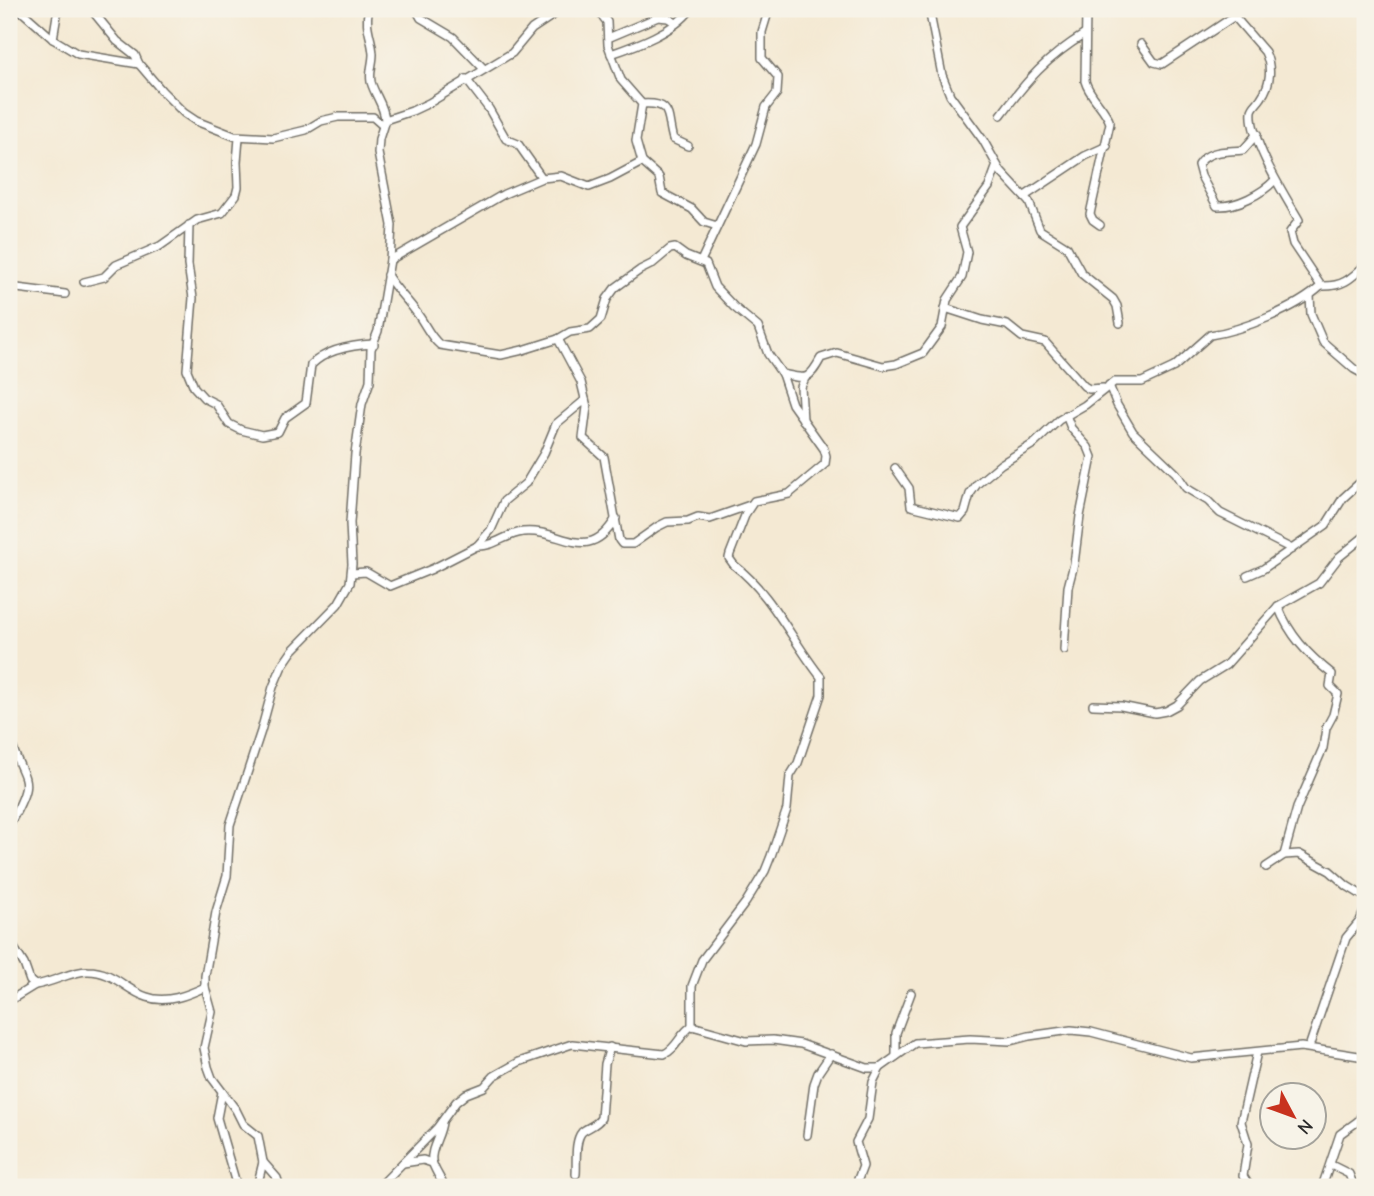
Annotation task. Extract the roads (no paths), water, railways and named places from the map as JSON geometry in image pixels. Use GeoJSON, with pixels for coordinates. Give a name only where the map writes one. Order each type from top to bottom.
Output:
{"type":"FeatureCollection","features":[{"type":"Feature","properties":{"kind":"street"},"geometry":{"type":"LineString","coordinates":[[19,9],[53,39],[78,54],[139,64]]}},
{"type":"Feature","properties":{"kind":"street"},"geometry":{"type":"LineString","coordinates":[[53,39],[58,9]]}},
{"type":"Feature","properties":{"kind":"street"},"geometry":{"type":"LineString","coordinates":[[257,1187],[263,1162],[258,1136],[243,1124],[212,1078],[206,1058],[205,1037],[212,1012],[205,987],[216,912],[227,876],[230,825],[273,687],[293,650],[338,604],[347,591],[352,573],[350,523],[355,454],[390,260],[392,225],[379,153],[385,112],[370,75],[373,51],[366,26],[369,9]]}},
{"type":"Feature","properties":{"kind":"street"},"geometry":{"type":"LineString","coordinates":[[416,9],[421,18],[453,37],[484,69]]}},
{"type":"Feature","properties":{"kind":"street"},"geometry":{"type":"LineString","coordinates":[[95,13],[117,41],[135,55],[139,64],[184,113],[239,138],[273,138],[306,130],[321,121],[338,117],[373,117],[384,122],[412,111],[512,53],[532,29],[562,9]]}},
{"type":"Feature","properties":{"kind":"street"},"geometry":{"type":"LineString","coordinates":[[597,9],[607,23],[611,54],[621,80],[642,104]]}},
{"type":"Feature","properties":{"kind":"street"},"geometry":{"type":"LineString","coordinates":[[611,54],[640,43],[676,23],[691,9]]}},
{"type":"Feature","properties":{"kind":"street"},"geometry":{"type":"LineString","coordinates":[[701,261],[756,144],[765,107],[775,99],[779,86],[778,77],[762,58],[762,32],[769,9]]}},
{"type":"Feature","properties":{"kind":"street"},"geometry":{"type":"LineString","coordinates":[[929,9],[945,85],[997,165],[1025,196],[1034,210],[1041,230],[1067,247],[1082,274],[1113,299],[1118,306],[1120,323]]}},
{"type":"Feature","properties":{"kind":"street"},"geometry":{"type":"LineString","coordinates":[[1086,9],[1085,81],[1089,92],[1108,117],[1110,128],[1090,214],[1100,225]]}},
{"type":"Feature","properties":{"kind":"street"},"geometry":{"type":"LineString","coordinates":[[1228,9],[1265,52],[1270,69],[1265,92],[1252,110],[1257,134],[1275,180],[1299,220],[1290,232],[1290,237],[1321,286]]}},
{"type":"Feature","properties":{"kind":"street"},"geometry":{"type":"LineString","coordinates":[[608,38],[658,17],[668,18],[676,23]]}},
{"type":"Feature","properties":{"kind":"street"},"geometry":{"type":"LineString","coordinates":[[1141,44],[1154,62],[1162,64],[1233,17]]}},
{"type":"Feature","properties":{"kind":"street"},"geometry":{"type":"LineString","coordinates":[[1001,115],[1017,91],[1060,49],[1085,34]]}},
{"type":"Feature","properties":{"kind":"street"},"geometry":{"type":"LineString","coordinates":[[466,79],[489,109],[506,139],[519,144],[542,178]]}},
{"type":"Feature","properties":{"kind":"street"},"geometry":{"type":"LineString","coordinates":[[642,104],[636,141],[642,162],[659,177],[662,193],[692,209],[704,222],[717,226]]}},
{"type":"Feature","properties":{"kind":"street"},"geometry":{"type":"LineString","coordinates":[[642,104],[662,105],[670,116],[673,139],[688,146]]}},
{"type":"Feature","properties":{"kind":"street"},"geometry":{"type":"LineString","coordinates":[[1257,134],[1243,150],[1215,152],[1203,158],[1198,165],[1200,176],[1214,204],[1223,206],[1263,191],[1275,180]]}},
{"type":"Feature","properties":{"kind":"street"},"geometry":{"type":"LineString","coordinates":[[84,282],[104,277],[116,265],[160,246],[205,216],[222,213],[236,195],[238,187],[239,138]]}},
{"type":"Feature","properties":{"kind":"street"},"geometry":{"type":"LineString","coordinates":[[1025,196],[1085,156],[1107,146]]}},
{"type":"Feature","properties":{"kind":"street"},"geometry":{"type":"LineString","coordinates":[[390,260],[504,194],[542,178],[561,176],[589,187],[642,162]]}},
{"type":"Feature","properties":{"kind":"street"},"geometry":{"type":"LineString","coordinates":[[803,420],[801,387],[821,358],[837,353],[883,366],[923,353],[942,327],[947,300],[962,277],[967,252],[960,227],[989,187],[997,165]]}},
{"type":"Feature","properties":{"kind":"street"},"geometry":{"type":"LineString","coordinates":[[189,225],[188,265],[193,298],[187,370],[199,394],[216,404],[229,424],[262,435],[278,432],[285,418],[306,403],[311,365],[325,355],[357,345],[374,344]]}},
{"type":"Feature","properties":{"kind":"street"},"geometry":{"type":"LineString","coordinates":[[387,274],[394,287],[415,309],[433,340],[443,347],[501,355],[570,332],[590,329],[603,315],[607,299],[615,288],[675,248],[686,256],[701,261],[710,269],[715,287],[758,327],[768,354],[782,374],[786,391],[824,449],[825,464],[789,494],[759,499],[750,505],[710,519],[698,517],[662,524],[630,545],[620,542],[604,457],[583,438],[587,407],[581,382],[558,338]]}},
{"type":"Feature","properties":{"kind":"street"},"geometry":{"type":"LineString","coordinates":[[945,308],[1007,325],[1023,337],[1045,342],[1089,389],[1118,381],[1135,383],[1151,379],[1174,367],[1210,335],[1299,304],[1321,286],[1348,282],[1365,265]]}},
{"type":"Feature","properties":{"kind":"street"},"geometry":{"type":"LineString","coordinates":[[9,287],[65,294]]}},
{"type":"Feature","properties":{"kind":"street"},"geometry":{"type":"LineString","coordinates":[[1310,296],[1311,314],[1323,342],[1365,375]]}},
{"type":"Feature","properties":{"kind":"street"},"geometry":{"type":"LineString","coordinates":[[782,374],[795,379],[806,378]]}},
{"type":"Feature","properties":{"kind":"street"},"geometry":{"type":"LineString","coordinates":[[895,468],[909,488],[911,506],[960,518],[965,513],[970,494],[988,474],[1035,443],[1066,415],[1085,405],[1107,386]]}},
{"type":"Feature","properties":{"kind":"street"},"geometry":{"type":"LineString","coordinates":[[1107,386],[1133,432],[1176,473],[1186,488],[1208,501],[1220,513],[1292,549]]}},
{"type":"Feature","properties":{"kind":"street"},"geometry":{"type":"LineString","coordinates":[[352,573],[366,572],[390,586],[477,546],[491,530],[504,501],[526,483],[544,453],[556,424],[585,400]]}},
{"type":"Feature","properties":{"kind":"street"},"geometry":{"type":"LineString","coordinates":[[1063,650],[1068,587],[1092,457],[1088,447],[1071,428],[1066,415]]}},
{"type":"Feature","properties":{"kind":"street"},"geometry":{"type":"LineString","coordinates":[[1247,576],[1255,575],[1326,525],[1343,498],[1365,478]]}},
{"type":"Feature","properties":{"kind":"street"},"geometry":{"type":"LineString","coordinates":[[692,1026],[691,995],[694,979],[708,949],[738,913],[765,871],[785,816],[790,776],[809,734],[822,686],[821,677],[781,622],[776,610],[729,558],[750,505]]}},
{"type":"Feature","properties":{"kind":"street"},"geometry":{"type":"LineString","coordinates":[[477,546],[492,545],[515,534],[534,531],[570,541],[597,541],[606,534],[616,518]]}},
{"type":"Feature","properties":{"kind":"street"},"geometry":{"type":"LineString","coordinates":[[1093,705],[1121,706],[1155,713],[1177,705],[1200,681],[1226,665],[1278,606],[1319,583],[1339,557],[1365,536]]}},
{"type":"Feature","properties":{"kind":"street"},"geometry":{"type":"LineString","coordinates":[[1278,606],[1283,620],[1305,651],[1317,664],[1332,674],[1330,686],[1338,694],[1333,715],[1326,728],[1323,748],[1297,808],[1284,855]]}},
{"type":"Feature","properties":{"kind":"street"},"geometry":{"type":"LineString","coordinates":[[9,735],[28,780],[24,799],[9,825]]}},
{"type":"Feature","properties":{"kind":"street"},"geometry":{"type":"LineString","coordinates":[[1266,867],[1284,855],[1294,853],[1304,856],[1335,874],[1346,886],[1365,897]]}},
{"type":"Feature","properties":{"kind":"street"},"geometry":{"type":"LineString","coordinates":[[9,900],[9,911]]}},
{"type":"Feature","properties":{"kind":"street"},"geometry":{"type":"LineString","coordinates":[[1309,1047],[1346,938],[1360,921],[1365,909]]}},
{"type":"Feature","properties":{"kind":"street"},"geometry":{"type":"LineString","coordinates":[[9,940],[24,964],[30,981],[35,985]]}},
{"type":"Feature","properties":{"kind":"street"},"geometry":{"type":"LineString","coordinates":[[9,1001],[35,985],[53,982],[85,970],[117,978],[146,997],[154,999],[180,997],[205,987]]}},
{"type":"Feature","properties":{"kind":"street"},"geometry":{"type":"LineString","coordinates":[[896,1056],[896,1033],[911,993]]}},
{"type":"Feature","properties":{"kind":"street"},"geometry":{"type":"LineString","coordinates":[[379,1187],[442,1121],[456,1102],[466,1094],[479,1091],[494,1076],[519,1062],[572,1044],[664,1054],[672,1050],[685,1031],[692,1026]]}},
{"type":"Feature","properties":{"kind":"street"},"geometry":{"type":"LineString","coordinates":[[692,1026],[746,1041],[791,1042],[831,1054],[863,1068],[880,1068]]}},
{"type":"Feature","properties":{"kind":"street"},"geometry":{"type":"LineString","coordinates":[[855,1187],[863,1166],[856,1142],[868,1119],[873,1085],[880,1068],[911,1045],[970,1039],[1010,1041],[1071,1030],[1091,1032],[1191,1058],[1309,1047],[1365,1057]]}},
{"type":"Feature","properties":{"kind":"street"},"geometry":{"type":"LineString","coordinates":[[576,1174],[579,1138],[582,1132],[601,1118],[605,1064],[610,1047]]}},
{"type":"Feature","properties":{"kind":"street"},"geometry":{"type":"LineString","coordinates":[[1250,1187],[1243,1176],[1248,1144],[1241,1122],[1257,1052]]}},
{"type":"Feature","properties":{"kind":"street"},"geometry":{"type":"LineString","coordinates":[[807,1135],[814,1084],[831,1054]]}},
{"type":"Feature","properties":{"kind":"street"},"geometry":{"type":"LineString","coordinates":[[222,1091],[217,1118],[237,1187]]}},
{"type":"Feature","properties":{"kind":"street"},"geometry":{"type":"LineString","coordinates":[[1322,1187],[1340,1133],[1358,1121],[1365,1110]]}},
{"type":"Feature","properties":{"kind":"street"},"geometry":{"type":"LineString","coordinates":[[442,1121],[442,1133],[433,1150],[432,1163],[444,1187]]}},
{"type":"Feature","properties":{"kind":"street"},"geometry":{"type":"LineString","coordinates":[[403,1163],[423,1160],[432,1163]]}},
{"type":"Feature","properties":{"kind":"street"},"geometry":{"type":"LineString","coordinates":[[263,1162],[277,1178],[280,1187]]}},
{"type":"Feature","properties":{"kind":"street"},"geometry":{"type":"LineString","coordinates":[[1331,1165],[1349,1174],[1354,1187]]}}]}
